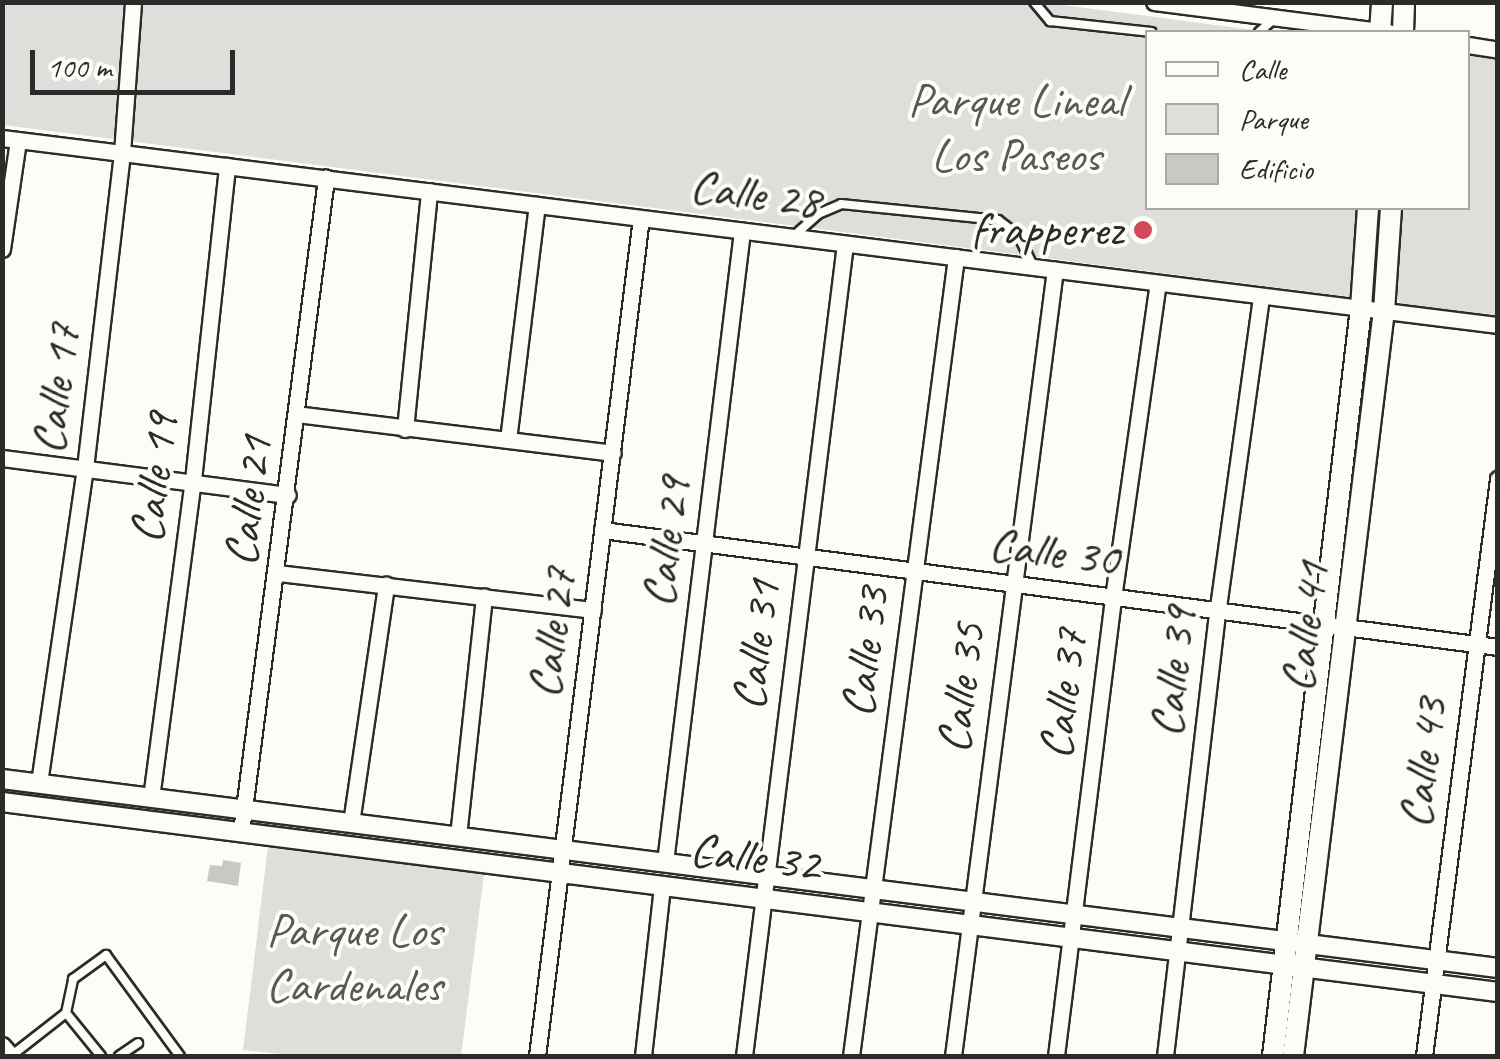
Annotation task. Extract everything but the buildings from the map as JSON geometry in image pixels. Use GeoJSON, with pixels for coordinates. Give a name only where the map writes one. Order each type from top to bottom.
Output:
{"type":"FeatureCollection","features":[{"type":"Feature","properties":{"kind":"main road"},"geometry":{"type":"LineString","coordinates":[[1380,30],[1382,2]]}},
{"type":"Feature","properties":{"kind":"main road"},"geometry":{"type":"LineString","coordinates":[[1403,30],[1404,2]]}},
{"type":"Feature","properties":{"kind":"main road","name":"Calle 41"},"geometry":{"type":"LineString","coordinates":[[1294,1056],[1294,966],[1285,941],[1362,308],[1368,210]]}},
{"type":"Feature","properties":{"kind":"main road","name":"Calle 41"},"geometry":{"type":"LineString","coordinates":[[1273,1056],[1294,966],[1307,944],[1384,311],[1391,210]]}},
{"type":"Feature","properties":{"kind":"street","name":"Calle 17"},"geometry":{"type":"LineString","coordinates":[[39,784],[85,468],[122,152],[133,2]]}},
{"type":"Feature","properties":{"kind":"street"},"geometry":{"type":"LineString","coordinates":[[1154,2],[1276,10],[1371,30]]}},
{"type":"Feature","properties":{"kind":"street"},"geometry":{"type":"LineString","coordinates":[[1470,45],[1498,50]]}},
{"type":"Feature","properties":{"kind":"street","name":"Calle 28"},"geometry":{"type":"LineString","coordinates":[[10,138],[1498,325]]}},
{"type":"Feature","properties":{"kind":"street"},"geometry":{"type":"LineString","coordinates":[[2,249],[10,138]]}},
{"type":"Feature","properties":{"kind":"street","name":"Calle 19"},"geometry":{"type":"LineString","coordinates":[[151,798],[193,480],[227,166]]}},
{"type":"Feature","properties":{"kind":"street","name":"Calle 21"},"geometry":{"type":"LineString","coordinates":[[241,832],[278,574],[326,178]]}},
{"type":"Feature","properties":{"kind":"street"},"geometry":{"type":"LineString","coordinates":[[405,429],[430,191]]}},
{"type":"Feature","properties":{"kind":"street"},"geometry":{"type":"LineString","coordinates":[[508,440],[536,205]]}},
{"type":"Feature","properties":{"kind":"street","name":"Calle 27"},"geometry":{"type":"LineString","coordinates":[[537,1056],[641,218]]}},
{"type":"Feature","properties":{"kind":"street","name":"Calle 29"},"geometry":{"type":"LineString","coordinates":[[665,862],[742,230]]}},
{"type":"Feature","properties":{"kind":"street","name":"Calle 31"},"geometry":{"type":"LineString","coordinates":[[744,1056],[845,244]]}},
{"type":"Feature","properties":{"kind":"street","name":"Calle 33"},"geometry":{"type":"LineString","coordinates":[[851,1056],[956,258]]}},
{"type":"Feature","properties":{"kind":"street","name":"Calle 35"},"geometry":{"type":"LineString","coordinates":[[953,1056],[1055,270]]}},
{"type":"Feature","properties":{"kind":"street","name":"Calle 37"},"geometry":{"type":"LineString","coordinates":[[1056,1056],[1113,598],[1158,283]]}},
{"type":"Feature","properties":{"kind":"street","name":"Calle 39"},"geometry":{"type":"LineString","coordinates":[[1166,1056],[1218,607],[1260,296]]}},
{"type":"Feature","properties":{"kind":"street"},"geometry":{"type":"LineString","coordinates":[[296,414],[612,453]]}},
{"type":"Feature","properties":{"kind":"street"},"geometry":{"type":"LineString","coordinates":[[2,458],[288,495]]}},
{"type":"Feature","properties":{"kind":"street","name":"Calle 43"},"geometry":{"type":"LineString","coordinates":[[1424,1056],[1498,479]]}},
{"type":"Feature","properties":{"kind":"street","name":"Calle 30"},"geometry":{"type":"LineString","coordinates":[[602,530],[806,554],[913,573],[1218,607],[1498,647]]}},
{"type":"Feature","properties":{"kind":"street"},"geometry":{"type":"LineString","coordinates":[[278,574],[593,610]]}},
{"type":"Feature","properties":{"kind":"street"},"geometry":{"type":"LineString","coordinates":[[351,823],[386,585]]}},
{"type":"Feature","properties":{"kind":"street"},"geometry":{"type":"LineString","coordinates":[[458,836],[484,596]]}},
{"type":"Feature","properties":{"kind":"street","name":"Calle 32"},"geometry":{"type":"LineString","coordinates":[[2,779],[1498,968]]}},
{"type":"Feature","properties":{"kind":"street","name":"Calle 32"},"geometry":{"type":"LineString","coordinates":[[2,802],[1498,992]]}},
{"type":"Feature","properties":{"kind":"street"},"geometry":{"type":"LineString","coordinates":[[643,1056],[662,886]]}},
{"type":"Feature","properties":{"kind":"street"},"geometry":{"type":"LineString","coordinates":[[2,1045],[11,1056]]}},
{"type":"Feature","properties":{"kind":"lane"},"geometry":{"type":"LineString","coordinates":[[1034,2],[1050,21],[1145,31]]}},
{"type":"Feature","properties":{"kind":"lane"},"geometry":{"type":"LineString","coordinates":[[1260,30],[1276,10]]}},
{"type":"Feature","properties":{"kind":"lane"},"geometry":{"type":"LineString","coordinates":[[792,237],[818,214],[840,204],[998,220],[1018,235],[1033,267]]}},
{"type":"Feature","properties":{"kind":"lane"},"geometry":{"type":"LineString","coordinates":[[11,1056],[66,1013],[74,979],[106,954],[180,1056]]}},
{"type":"Feature","properties":{"kind":"lane"},"geometry":{"type":"LineString","coordinates":[[66,1013],[101,1056]]}},
{"type":"Feature","properties":{"kind":"lane"},"geometry":{"type":"LineString","coordinates":[[120,1056],[138,1043]]}},
{"type":"Feature","properties":{"kind":"green space","name":"Parque Lineal Los Paseos"},"geometry":{"type":"Polygon","coordinates":[[[3,3],[1048,3],[1254,30],[1145,30],[1145,210],[1358,210],[1351,297],[3,125],[3,3]]]}},
{"type":"Feature","properties":{"kind":"green space"},"geometry":{"type":"Polygon","coordinates":[[[1470,52],[1497,56],[1497,319],[1403,307],[1394,295],[1399,210],[1470,210],[1470,52]]]}},
{"type":"Feature","properties":{"kind":"green space","name":"Parque Los Cardenales"},"geometry":{"type":"Polygon","coordinates":[[[268,847],[484,874],[461,1056],[299,1056],[243,1050],[268,847]]]}},
{"type":"Feature","properties":{"kind":"place","name":"frapperez"},"geometry":{"type":"Point","coordinates":[1143,230]}}]}
